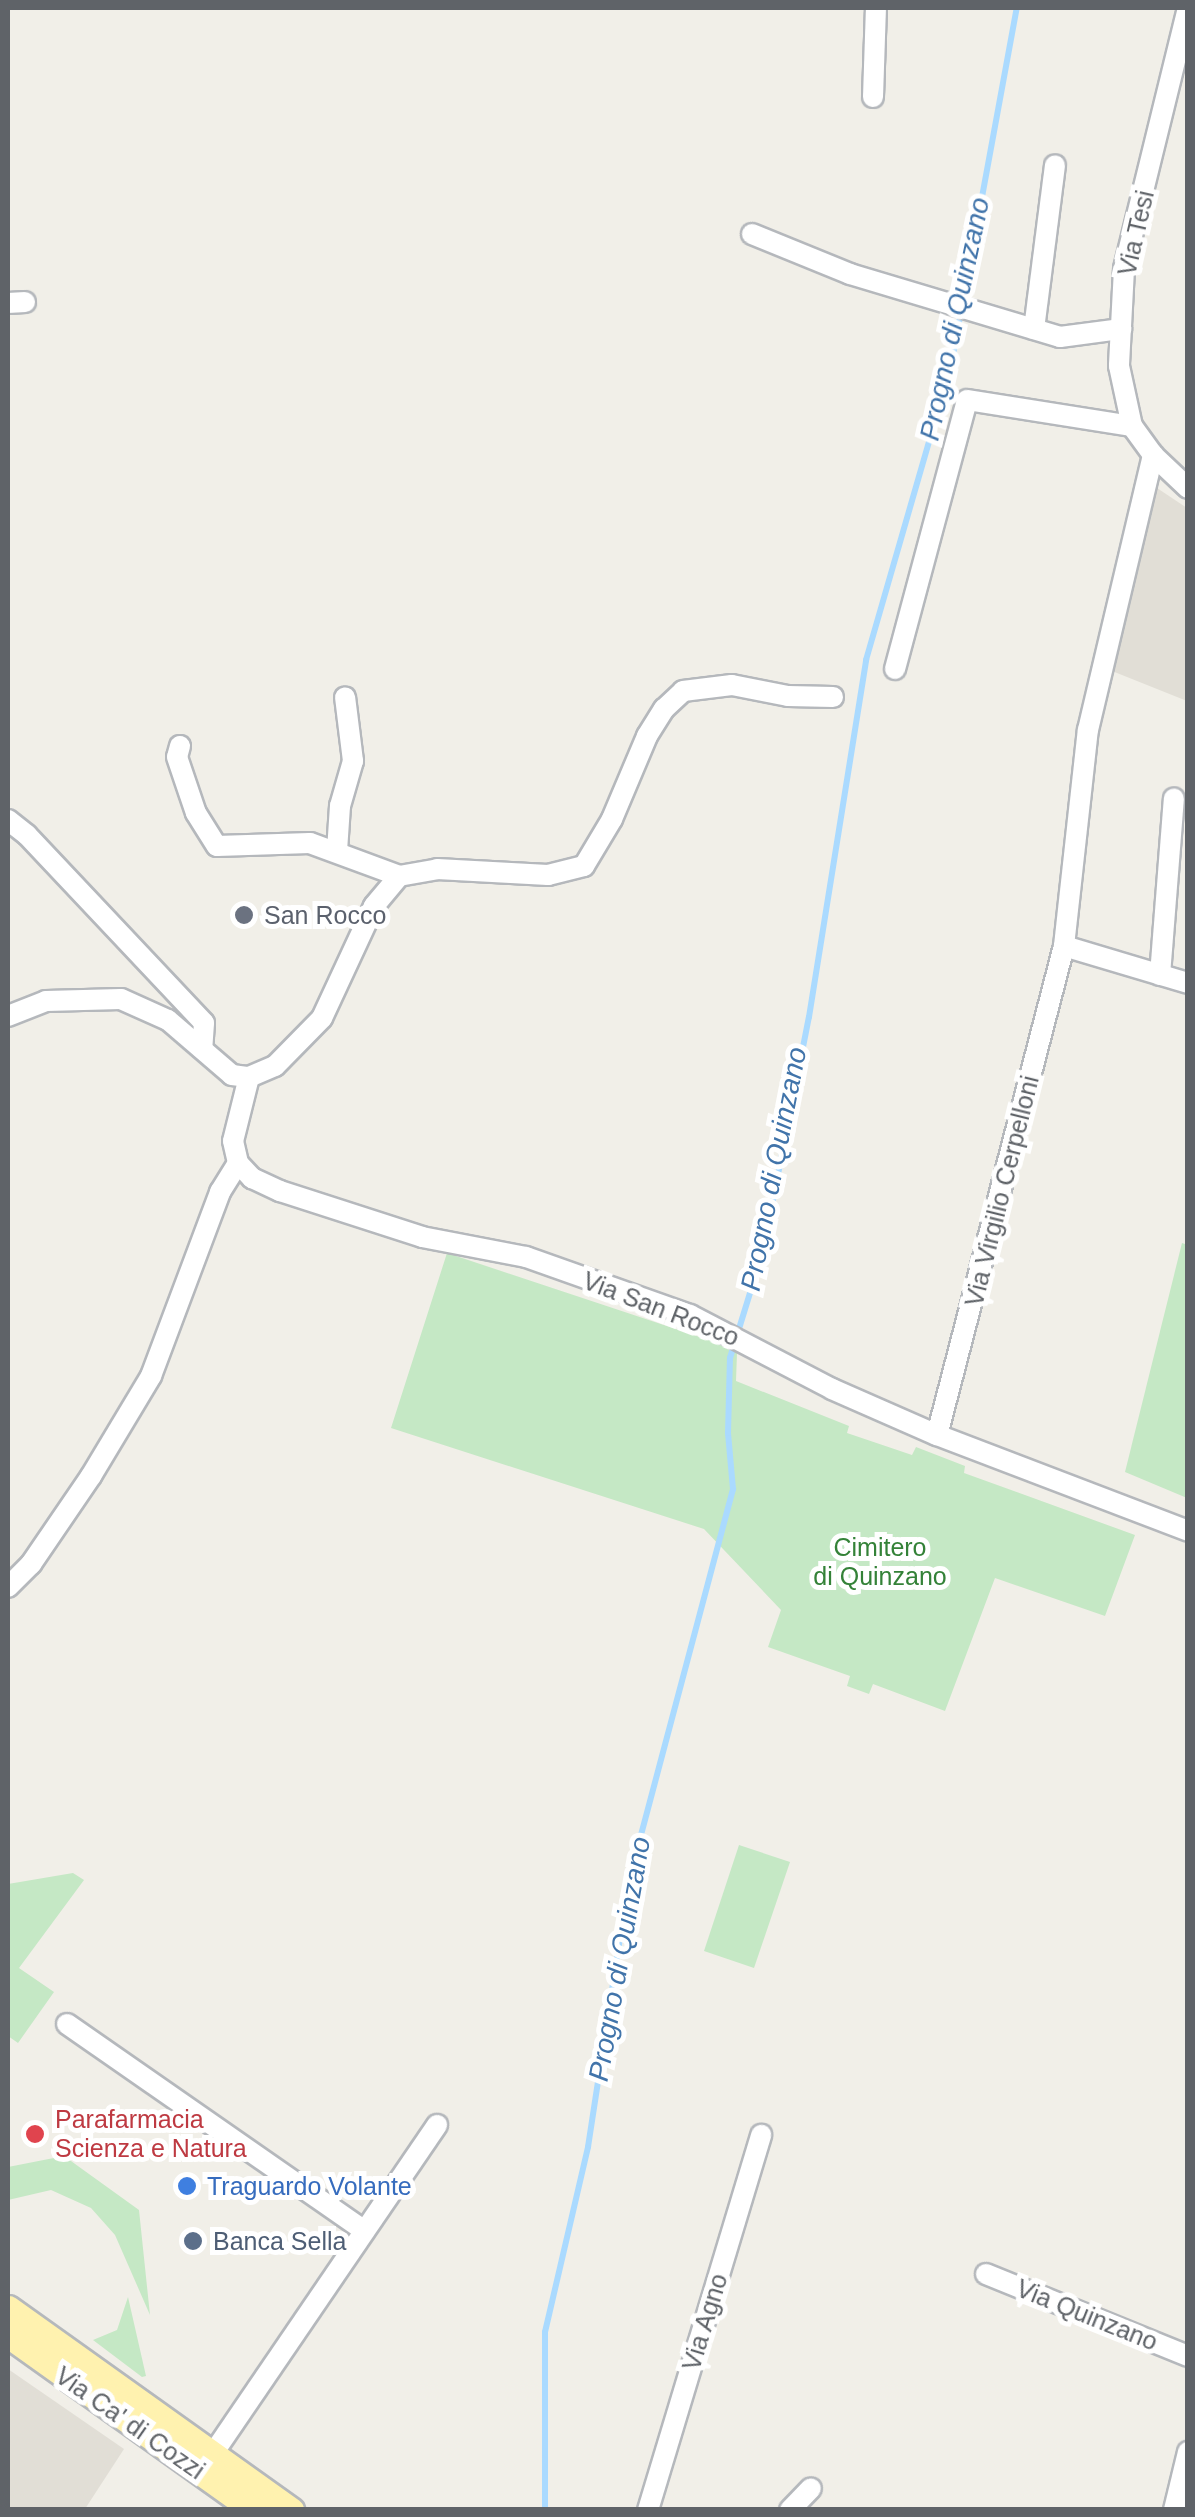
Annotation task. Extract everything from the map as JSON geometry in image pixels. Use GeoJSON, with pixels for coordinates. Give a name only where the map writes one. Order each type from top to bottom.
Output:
{"type":"FeatureCollection","features":[{"type":"Feature","properties":{"kind":"main road","name":"Via Ca' di Cozzi"},"geometry":{"type":"LineString","coordinates":[[8,2308],[291,2510]]}},
{"type":"Feature","properties":{"kind":"main road","name":"Via Ca' di Cozzi"},"geometry":{"type":"LineString","coordinates":[[8,2336],[253,2510]]}},
{"type":"Feature","properties":{"kind":"street"},"geometry":{"type":"LineString","coordinates":[[873,97],[876,8]]}},
{"type":"Feature","properties":{"kind":"street","name":"Via Tesi"},"geometry":{"type":"LineString","coordinates":[[1188,8],[1124,270],[1120,366],[1132,426],[1153,456],[1188,488]]}},
{"type":"Feature","properties":{"kind":"street"},"geometry":{"type":"LineString","coordinates":[[1034,329],[1055,166]]}},
{"type":"Feature","properties":{"kind":"street"},"geometry":{"type":"LineString","coordinates":[[752,234],[850,274],[1060,337],[1121,329]]}},
{"type":"Feature","properties":{"kind":"street"},"geometry":{"type":"LineString","coordinates":[[895,669],[968,400],[1132,426]]}},
{"type":"Feature","properties":{"kind":"street","name":"Via Virgilio Cerpelloni"},"geometry":{"type":"LineString","coordinates":[[936,1435],[1064,946],[1088,730],[1153,456]]}},
{"type":"Feature","properties":{"kind":"street"},"geometry":{"type":"LineString","coordinates":[[180,746],[176,757],[196,812],[217,846],[310,842],[399,876],[437,868],[548,875],[584,866],[612,820],[647,736],[664,709],[683,692],[732,685],[788,696],[832,697]]}},
{"type":"Feature","properties":{"kind":"street"},"geometry":{"type":"LineString","coordinates":[[337,852],[340,806],[353,761],[345,696]]}},
{"type":"Feature","properties":{"kind":"street"},"geometry":{"type":"LineString","coordinates":[[1160,975],[1174,799]]}},
{"type":"Feature","properties":{"kind":"street"},"geometry":{"type":"LineString","coordinates":[[8,820],[28,835],[204,1023],[202,1049]]}},
{"type":"Feature","properties":{"kind":"street"},"geometry":{"type":"LineString","coordinates":[[8,1016],[46,1001],[121,999],[168,1020],[218,1068],[248,1076],[275,1066],[291,1054],[322,1018],[374,906],[399,876]]}},
{"type":"Feature","properties":{"kind":"street"},"geometry":{"type":"LineString","coordinates":[[1064,946],[1188,984]]}},
{"type":"Feature","properties":{"kind":"street"},"geometry":{"type":"LineString","coordinates":[[8,1587],[31,1564],[61,1520],[151,1376],[220,1192],[238,1163],[234,1142],[248,1076]]}},
{"type":"Feature","properties":{"kind":"street","name":"Via San Rocco"},"geometry":{"type":"LineString","coordinates":[[238,1163],[252,1178],[341,1213],[422,1236],[526,1258],[717,1327],[832,1389],[936,1435],[1188,1531]]}},
{"type":"Feature","properties":{"kind":"street"},"geometry":{"type":"LineString","coordinates":[[67,2024],[362,2229]]}},
{"type":"Feature","properties":{"kind":"street","name":"Via Ca' di Cozzi"},"geometry":{"type":"LineString","coordinates":[[214,2452],[264,2384],[362,2229],[436,2125]]}},
{"type":"Feature","properties":{"kind":"street","name":"Via Agno"},"geometry":{"type":"LineString","coordinates":[[648,2510],[761,2135]]}},
{"type":"Feature","properties":{"kind":"street","name":"Via Quinzano"},"geometry":{"type":"LineString","coordinates":[[986,2274],[1188,2356]]}},
{"type":"Feature","properties":{"kind":"street"},"geometry":{"type":"LineString","coordinates":[[1174,2510],[1188,2452]]}},
{"type":"Feature","properties":{"kind":"street"},"geometry":{"type":"LineString","coordinates":[[790,2510],[811,2488]]}},
{"type":"Feature","properties":{"kind":"shaded area"},"geometry":{"type":"Polygon","coordinates":[[[1145,480],[1187,508],[1187,701],[1112,671],[1131,602],[1145,480]]]}},
{"type":"Feature","properties":{"kind":"shaded area"},"geometry":{"type":"Polygon","coordinates":[[[8,2369],[124,2449],[85,2509],[8,2509],[8,2369]]]}},
{"type":"Feature","properties":{"kind":"green space"},"geometry":{"type":"Polygon","coordinates":[[[1182,1243],[1188,1245],[1187,1498],[1125,1472],[1182,1243]]]}},
{"type":"Feature","properties":{"kind":"green space","name":"Cimitero di Quinzano"},"geometry":{"type":"Polygon","coordinates":[[[447,1253],[715,1342],[737,1353],[736,1381],[849,1426],[847,1433],[912,1455],[916,1447],[965,1466],[964,1473],[1135,1535],[1105,1616],[995,1578],[945,1711],[873,1684],[869,1694],[847,1686],[850,1676],[768,1647],[781,1610],[704,1529],[391,1428],[447,1253]]]}},
{"type":"Feature","properties":{"kind":"green space"},"geometry":{"type":"Polygon","coordinates":[[[739,1845],[790,1862],[754,1968],[704,1951],[739,1845]]]}},
{"type":"Feature","properties":{"kind":"green space"},"geometry":{"type":"Polygon","coordinates":[[[73,1873],[84,1880],[19,1968],[54,1992],[18,2043],[8,2036],[8,1884],[73,1873]]]}},
{"type":"Feature","properties":{"kind":"green space"},"geometry":{"type":"Polygon","coordinates":[[[64,2156],[139,2210],[150,2315],[115,2235],[91,2208],[51,2190],[8,2200],[8,2167],[64,2156]]]}},
{"type":"Feature","properties":{"kind":"green space"},"geometry":{"type":"Polygon","coordinates":[[[128,2297],[146,2376],[142,2377],[93,2340],[117,2330],[128,2297]]]}},
{"type":"Feature","properties":{"kind":"waterway","name":"Progno di Quinzano"},"geometry":{"type":"LineString","coordinates":[[545,2510],[545,2332],[588,2147],[629,1880],[733,1489],[728,1433],[730,1358],[763,1251],[809,1017],[866,660],[951,366],[1017,8]]}},
{"type":"Feature","properties":{"kind":"place","name":"San Rocco"},"geometry":{"type":"Point","coordinates":[244,915]}},
{"type":"Feature","properties":{"kind":"place","name":"Parafarmacia Scienza e Natura"},"geometry":{"type":"Point","coordinates":[35,2134]}},
{"type":"Feature","properties":{"kind":"place","name":"Traguardo Volante"},"geometry":{"type":"Point","coordinates":[187,2186]}},
{"type":"Feature","properties":{"kind":"place","name":"Banca Sella"},"geometry":{"type":"Point","coordinates":[193,2241]}}]}
